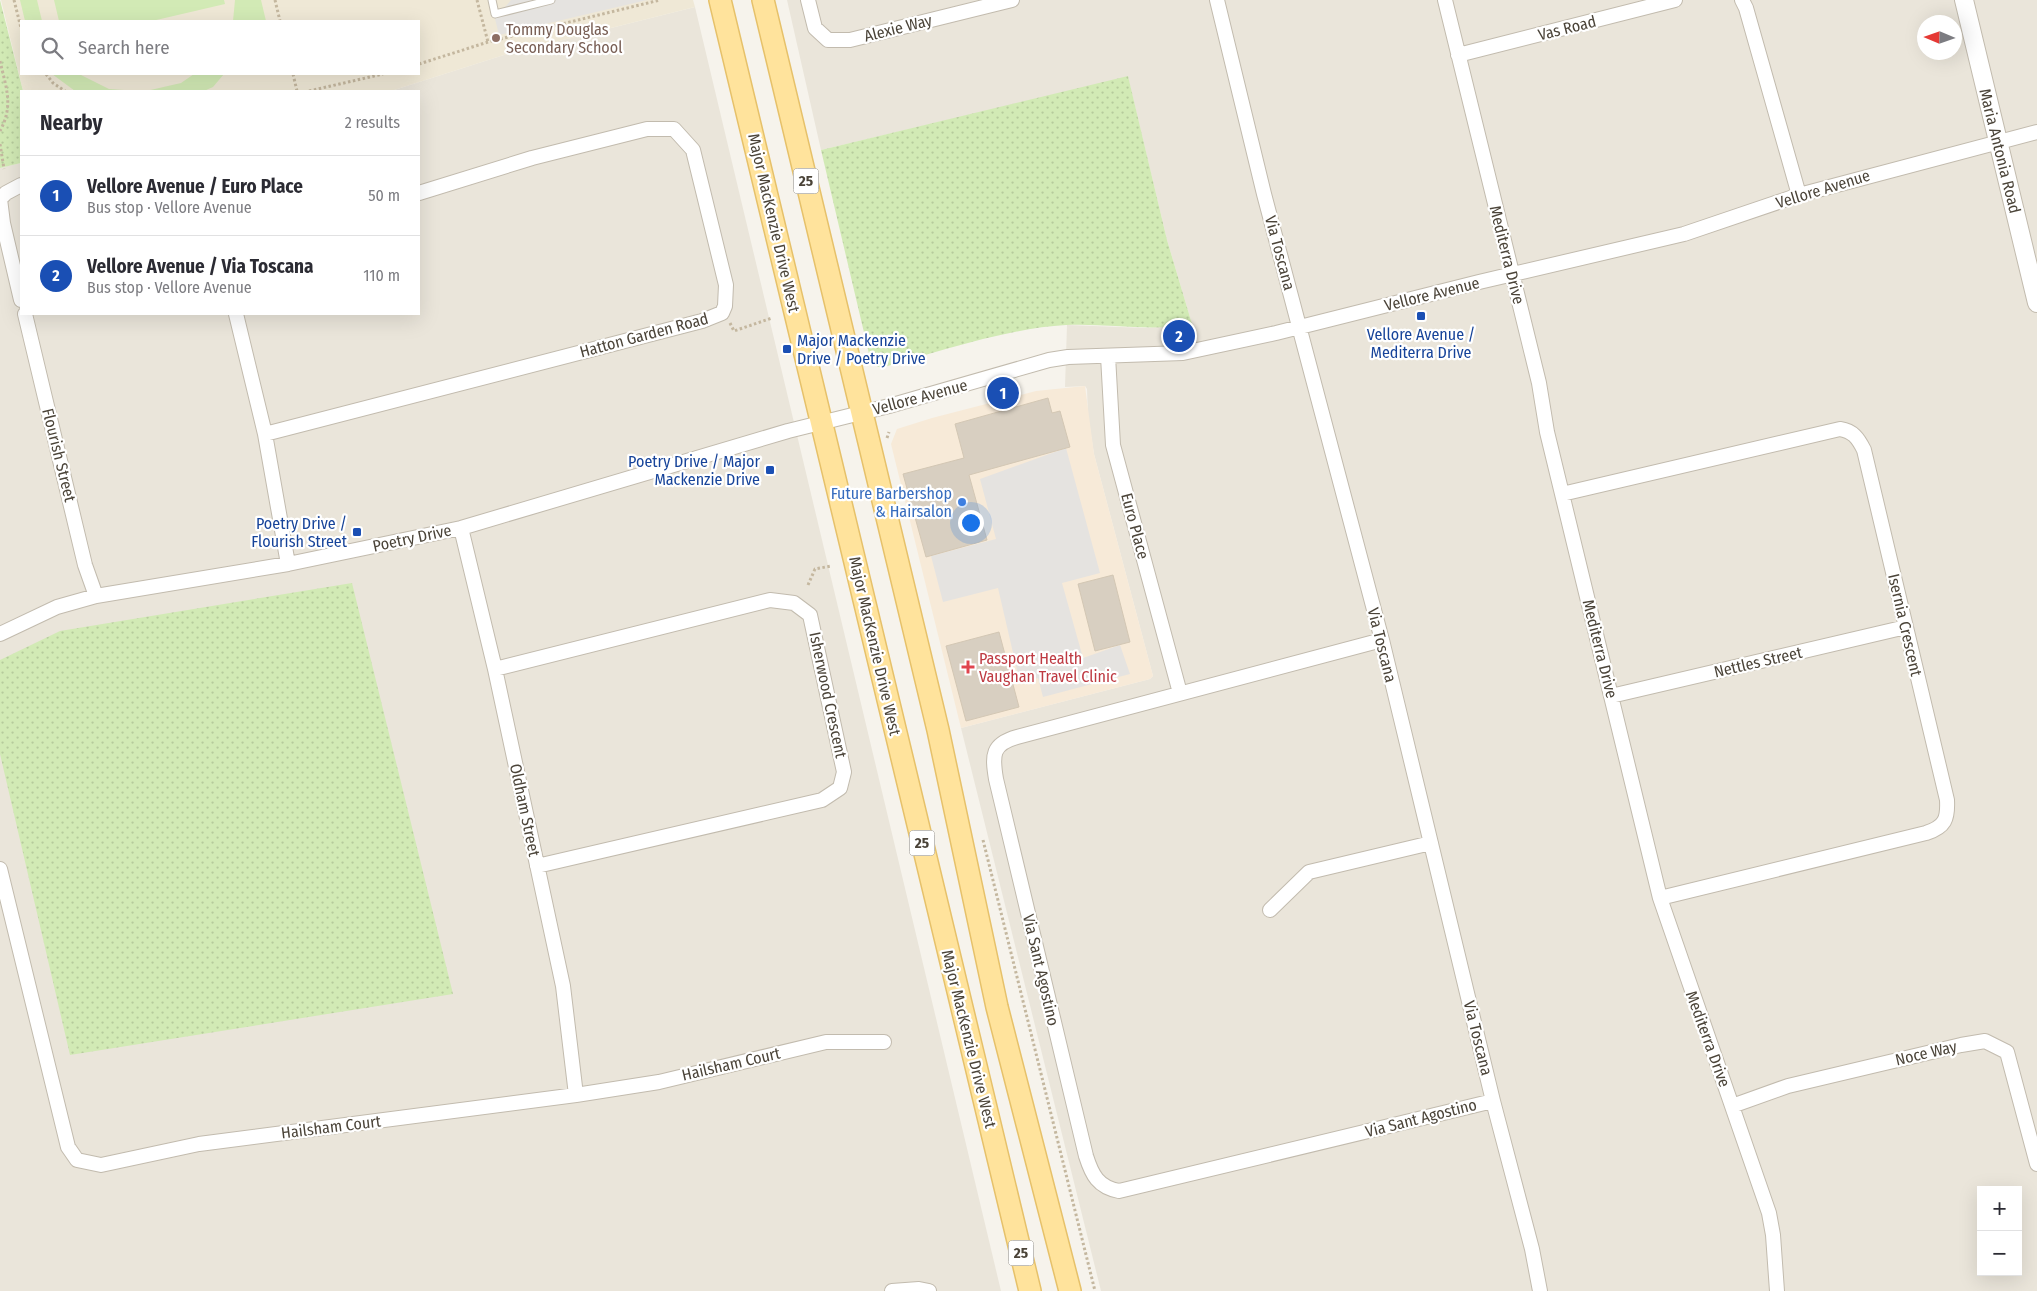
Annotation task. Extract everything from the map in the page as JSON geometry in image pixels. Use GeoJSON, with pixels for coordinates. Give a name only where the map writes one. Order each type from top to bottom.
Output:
{"type":"FeatureCollection","features":[{"type":"Feature","properties":{"kind":"main road","name":"Major MacKenzie Drive West"},"geometry":{"type":"LineString","coordinates":[[720,0],[1030,1291]]}},
{"type":"Feature","properties":{"kind":"main road","name":"25"},"geometry":{"type":"LineString","coordinates":[[763,0],[938,730],[998,1007],[1070,1291]]}},
{"type":"Feature","properties":{"kind":"street","name":"Alexie Way"},"geometry":{"type":"LineString","coordinates":[[808,0],[815,28],[828,40],[850,40],[1012,0]]}},
{"type":"Feature","properties":{"kind":"street","name":"Via Toscana"},"geometry":{"type":"LineString","coordinates":[[1218,0],[1264,194],[1382,640],[1493,1101],[1532,1248],[1540,1291]]}},
{"type":"Feature","properties":{"kind":"street","name":"Mediterra Drive"},"geometry":{"type":"LineString","coordinates":[[1445,0],[1660,898],[1769,1213],[1773,1235],[1777,1291]]}},
{"type":"Feature","properties":{"kind":"street","name":"Vas Road"},"geometry":{"type":"LineString","coordinates":[[1458,56],[1676,0]]}},
{"type":"Feature","properties":{"kind":"street"},"geometry":{"type":"LineString","coordinates":[[1742,0],[1746,8],[1799,194]]}},
{"type":"Feature","properties":{"kind":"street","name":"Maria Antonia Road"},"geometry":{"type":"LineString","coordinates":[[1964,0],[2037,303]]}},
{"type":"Feature","properties":{"kind":"street","name":"Hatton Garden Road"},"geometry":{"type":"LineString","coordinates":[[265,434],[702,321],[722,313],[725,306],[726,285],[693,150],[674,129],[637,131],[532,158],[420,193]]}},
{"type":"Feature","properties":{"kind":"street","name":"Vellore Avenue"},"geometry":{"type":"LineString","coordinates":[[822,423],[1049,360],[1200,350],[1300,327],[1512,274],[1684,234],[1799,194],[2037,132]]}},
{"type":"Feature","properties":{"kind":"street"},"geometry":{"type":"LineString","coordinates":[[20,186],[6,193],[0,200],[2,217],[20,296]]}},
{"type":"Feature","properties":{"kind":"street","name":"Flourish Street"},"geometry":{"type":"LineString","coordinates":[[25,315],[85,565],[96,596]]}},
{"type":"Feature","properties":{"kind":"street"},"geometry":{"type":"LineString","coordinates":[[236,315],[265,434],[288,564]]}},
{"type":"Feature","properties":{"kind":"street","name":"Euro Place"},"geometry":{"type":"LineString","coordinates":[[1108,356],[1113,444],[1180,693]]}},
{"type":"Feature","properties":{"kind":"street","name":"Poetry Drive"},"geometry":{"type":"LineString","coordinates":[[0,634],[57,607],[96,596],[288,564],[461,528],[822,423]]}},
{"type":"Feature","properties":{"kind":"street","name":"Isernia Crescent"},"geometry":{"type":"LineString","coordinates":[[1562,494],[1831,431],[1848,430],[1857,437],[1864,450],[1948,800],[1946,822],[1938,829],[1926,833],[1660,898]]}},
{"type":"Feature","properties":{"kind":"street","name":"Oldham Street"},"geometry":{"type":"LineString","coordinates":[[461,528],[495,668],[563,986],[576,1095]]}},
{"type":"Feature","properties":{"kind":"street","name":"Isherwood Crescent"},"geometry":{"type":"LineString","coordinates":[[495,668],[770,600],[794,604],[810,615],[844,772],[840,788],[822,800],[537,866]]}},
{"type":"Feature","properties":{"kind":"street","name":"Nettles Street"},"geometry":{"type":"LineString","coordinates":[[1611,696],[1906,627]]}},
{"type":"Feature","properties":{"kind":"street","name":"Via Sant Agostino"},"geometry":{"type":"LineString","coordinates":[[1382,640],[1008,739],[1000,743],[995,752],[996,779],[1086,1156],[1098,1182],[1107,1189],[1119,1191],[1493,1101]]}},
{"type":"Feature","properties":{"kind":"street"},"geometry":{"type":"LineString","coordinates":[[1270,910],[1309,872],[1431,843]]}},
{"type":"Feature","properties":{"kind":"street","name":"Hailsham Court"},"geometry":{"type":"LineString","coordinates":[[0,869],[68,1147],[77,1160],[101,1166],[199,1144],[576,1095],[659,1082],[826,1042],[884,1042]]}},
{"type":"Feature","properties":{"kind":"street","name":"Noce Way"},"geometry":{"type":"LineString","coordinates":[[1732,1106],[1788,1086],[1961,1044],[1984,1041],[2007,1052],[2037,1164]]}},
{"type":"Feature","properties":{"kind":"street"},"geometry":{"type":"LineString","coordinates":[[892,1291],[911,1289],[929,1291]]}},
{"type":"Feature","properties":{"kind":"lane"},"geometry":{"type":"LineString","coordinates":[[492,0],[496,14],[551,0]]}},
{"type":"Feature","properties":{"kind":"path"},"geometry":{"type":"LineString","coordinates":[[14,0],[20,24]]}},
{"type":"Feature","properties":{"kind":"path"},"geometry":{"type":"LineString","coordinates":[[275,0],[280,20]]}},
{"type":"Feature","properties":{"kind":"path"},"geometry":{"type":"LineString","coordinates":[[477,0],[488,42]]}},
{"type":"Feature","properties":{"kind":"path"},"geometry":{"type":"LineString","coordinates":[[420,64],[488,42],[660,0]]}},
{"type":"Feature","properties":{"kind":"path"},"geometry":{"type":"LineString","coordinates":[[0,61],[9,102],[8,113],[0,131]]}},
{"type":"Feature","properties":{"kind":"path"},"geometry":{"type":"LineString","coordinates":[[47,75],[53,83],[64,90]]}},
{"type":"Feature","properties":{"kind":"path"},"geometry":{"type":"LineString","coordinates":[[293,75],[297,90]]}},
{"type":"Feature","properties":{"kind":"path"},"geometry":{"type":"LineString","coordinates":[[313,90],[378,75]]}},
{"type":"Feature","properties":{"kind":"path"},"geometry":{"type":"LineString","coordinates":[[0,144],[4,169]]}},
{"type":"Feature","properties":{"kind":"path"},"geometry":{"type":"LineString","coordinates":[[722,313],[734,331],[772,318]]}},
{"type":"Feature","properties":{"kind":"path"},"geometry":{"type":"LineString","coordinates":[[886,440],[889,432]]}},
{"type":"Feature","properties":{"kind":"path"},"geometry":{"type":"LineString","coordinates":[[808,585],[815,569],[831,566]]}},
{"type":"Feature","properties":{"kind":"path"},"geometry":{"type":"LineString","coordinates":[[982,836],[1094,1291]]}},
{"type":"Feature","properties":{"kind":"shaded area","name":"Tommy Douglas Secondary School"},"geometry":{"type":"Polygon","coordinates":[[[1,0],[693,0],[695,7],[507,54],[394,90],[23,90],[1,0]]]}},
{"type":"Feature","properties":{"kind":"shaded area"},"geometry":{"type":"Polygon","coordinates":[[[511,0],[647,0],[499,35],[495,19],[511,0]]]}},
{"type":"Feature","properties":{"kind":"shaded area"},"geometry":{"type":"Polygon","coordinates":[[[787,0],[2037,0],[2037,1291],[1101,1291],[961,728],[1150,679],[1153,676],[1094,454],[1088,415],[1087,389],[1085,386],[1065,387],[1067,325],[1147,328],[1192,324],[1167,240],[1128,77],[821,150],[787,0]]]}},
{"type":"Feature","properties":{"kind":"shaded area"},"geometry":{"type":"Polygon","coordinates":[[[695,7],[1001,1291],[0,1291],[0,168],[20,163],[20,315],[420,315],[420,90],[394,90],[507,54],[695,7]]]}},
{"type":"Feature","properties":{"kind":"shaded area"},"geometry":{"type":"Polygon","coordinates":[[[1085,386],[1094,454],[1153,676],[1150,679],[961,728],[891,444],[897,429],[932,418],[1036,391],[1085,386]]]}},
{"type":"Feature","properties":{"kind":"shaded area"},"geometry":{"type":"Polygon","coordinates":[[[1066,448],[1100,573],[1062,583],[1083,658],[1120,645],[1130,674],[1043,697],[1038,678],[1020,683],[998,588],[943,602],[931,556],[996,539],[980,479],[1066,448]]]}},
{"type":"Feature","properties":{"kind":"green space"},"geometry":{"type":"Polygon","coordinates":[[[0,0],[23,90],[20,90],[20,163],[0,168],[0,0]]]}},
{"type":"Feature","properties":{"kind":"green space"},"geometry":{"type":"Polygon","coordinates":[[[20,0],[37,0],[42,20],[25,20],[20,0]]]}},
{"type":"Feature","properties":{"kind":"green space"},"geometry":{"type":"Polygon","coordinates":[[[54,0],[224,0],[225,4],[156,20],[59,20],[54,0]]]}},
{"type":"Feature","properties":{"kind":"green space"},"geometry":{"type":"Polygon","coordinates":[[[235,0],[261,0],[266,20],[233,20],[235,0]]]}},
{"type":"Feature","properties":{"kind":"green space"},"geometry":{"type":"Polygon","coordinates":[[[53,75],[81,75],[109,89],[124,90],[74,90],[53,75]]]}},
{"type":"Feature","properties":{"kind":"green space"},"geometry":{"type":"Polygon","coordinates":[[[193,75],[223,75],[213,87],[206,90],[150,90],[181,83],[193,75]]]}},
{"type":"Feature","properties":{"kind":"green space"},"geometry":{"type":"Polygon","coordinates":[[[1128,76],[1167,240],[1192,324],[1160,327],[1066,325],[1044,327],[973,342],[881,368],[874,365],[870,358],[821,150],[1128,76]]]}},
{"type":"Feature","properties":{"kind":"green space"},"geometry":{"type":"Polygon","coordinates":[[[352,583],[453,994],[70,1055],[0,754],[0,660],[60,631],[352,583]]]}},
{"type":"Feature","properties":{"kind":"building"},"geometry":{"type":"Polygon","coordinates":[[[1048,398],[1052,413],[1060,411],[1070,447],[969,475],[987,540],[926,557],[903,474],[964,458],[955,424],[1048,398]]]}},
{"type":"Feature","properties":{"kind":"building"},"geometry":{"type":"Polygon","coordinates":[[[1113,575],[1130,642],[1095,651],[1078,584],[1113,575]]]}},
{"type":"Feature","properties":{"kind":"building"},"geometry":{"type":"Polygon","coordinates":[[[999,632],[1019,707],[966,721],[946,646],[999,632]]]}},
{"type":"Feature","properties":{"kind":"place","name":"Tommy Douglas Secondary School"},"geometry":{"type":"Point","coordinates":[496,38]}},
{"type":"Feature","properties":{"kind":"place","name":"Vellore Avenue / Mediterra Drive"},"geometry":{"type":"Point","coordinates":[1421,316]}},
{"type":"Feature","properties":{"kind":"place","name":"Vellore Avenue / Via Toscana"},"geometry":{"type":"Point","coordinates":[1179,336]}},
{"type":"Feature","properties":{"kind":"place","name":"Major Mackenzie Drive / Poetry Drive"},"geometry":{"type":"Point","coordinates":[787,349]}},
{"type":"Feature","properties":{"kind":"place","name":"Vellore Avenue / Euro Place"},"geometry":{"type":"Point","coordinates":[1003,393]}},
{"type":"Feature","properties":{"kind":"place","name":"Poetry Drive / Major Mackenzie Drive"},"geometry":{"type":"Point","coordinates":[770,470]}},
{"type":"Feature","properties":{"kind":"place","name":"Future Barbershop & Hairsalon"},"geometry":{"type":"Point","coordinates":[962,502]}},
{"type":"Feature","properties":{"kind":"place","name":"Poetry Drive / Flourish Street"},"geometry":{"type":"Point","coordinates":[357,532]}},
{"type":"Feature","properties":{"kind":"place","name":"Passport Health Vaughan Travel Clinic"},"geometry":{"type":"Point","coordinates":[968,667]}}]}
